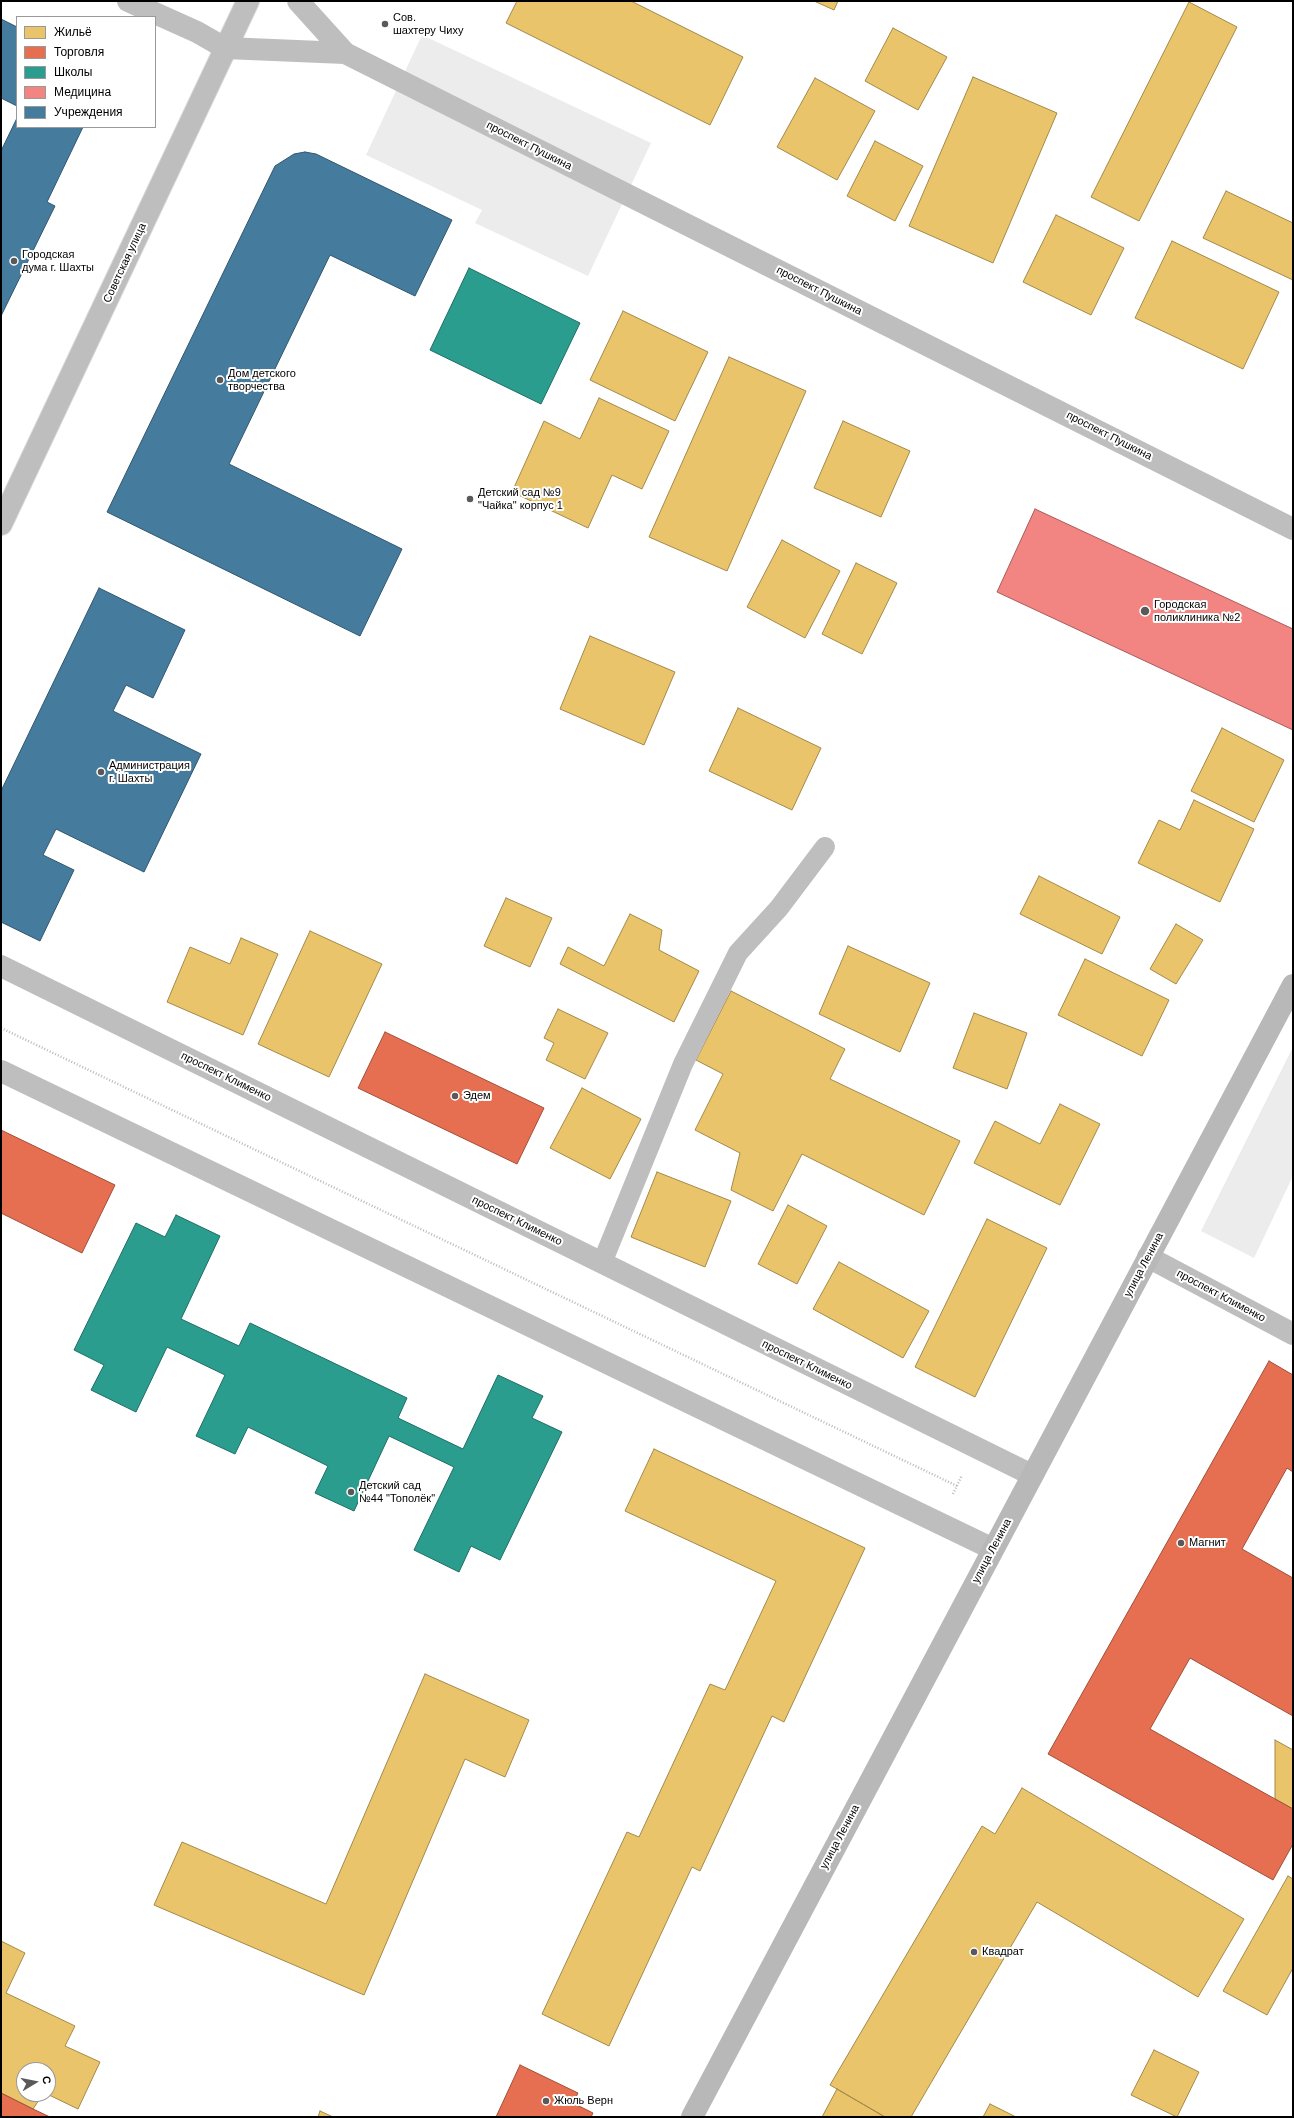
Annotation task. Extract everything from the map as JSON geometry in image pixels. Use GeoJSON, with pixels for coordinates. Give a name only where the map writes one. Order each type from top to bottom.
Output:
{"type":"FeatureCollection","features":[{"type":"Feature","properties":{"kind":"main road","name":"улица Ленина"},"geometry":{"type":"LineString","coordinates":[[692,2117],[1293,985]]}},
{"type":"Feature","properties":{"kind":"street","name":"проспект Пушкина"},"geometry":{"type":"LineString","coordinates":[[128,1],[198,32],[225,48],[345,54]]}},
{"type":"Feature","properties":{"kind":"street","name":"Советская улица"},"geometry":{"type":"LineString","coordinates":[[1,524],[248,1]]}},
{"type":"Feature","properties":{"kind":"street","name":"проспект Пушкина"},"geometry":{"type":"LineString","coordinates":[[298,1],[345,54],[1293,529]]}},
{"type":"Feature","properties":{"kind":"street","name":"проспект Клименко"},"geometry":{"type":"LineString","coordinates":[[1,966],[1032,1475]]}},
{"type":"Feature","properties":{"kind":"street"},"geometry":{"type":"LineString","coordinates":[[1,1071],[993,1549]]}},
{"type":"Feature","properties":{"kind":"street","name":"проспект Клименко"},"geometry":{"type":"LineString","coordinates":[[1148,1258],[1293,1334]]}},
{"type":"Feature","properties":{"kind":"lane"},"geometry":{"type":"LineString","coordinates":[[602,1263],[683,1064],[738,953],[779,908],[825,847]]}},
{"type":"Feature","properties":{"kind":"path"},"geometry":{"type":"LineString","coordinates":[[1,1028],[957,1486]]}},
{"type":"Feature","properties":{"kind":"path"},"geometry":{"type":"LineString","coordinates":[[938,1523],[975,1448]]}},
{"type":"Feature","properties":{"kind":"shaded area"},"geometry":{"type":"Polygon","coordinates":[[[422,35],[651,143],[588,276],[475,223],[482,210],[366,155],[422,35]]]}},
{"type":"Feature","properties":{"kind":"shaded area"},"geometry":{"type":"Polygon","coordinates":[[[1293,1047],[1293,1176],[1254,1258],[1201,1231],[1293,1047]]]}},
{"type":"Feature","properties":{"kind":"building: Жильё"},"geometry":{"type":"Polygon","coordinates":[[[517,1],[631,1],[743,57],[710,125],[506,23],[517,1]]]}},
{"type":"Feature","properties":{"kind":"building: Жильё"},"geometry":{"type":"Polygon","coordinates":[[[814,1],[838,1],[834,10],[814,1]]]}},
{"type":"Feature","properties":{"kind":"building: Жильё"},"geometry":{"type":"Polygon","coordinates":[[[1189,2],[1237,27],[1139,221],[1091,197],[1189,2]]]}},
{"type":"Feature","properties":{"kind":"building: Жильё"},"geometry":{"type":"Polygon","coordinates":[[[893,28],[947,57],[918,110],[865,81],[893,28]]]}},
{"type":"Feature","properties":{"kind":"building: Жильё"},"geometry":{"type":"Polygon","coordinates":[[[973,77],[1057,113],[993,263],[909,226],[973,77]]]}},
{"type":"Feature","properties":{"kind":"building: Жильё"},"geometry":{"type":"Polygon","coordinates":[[[815,78],[875,111],[837,180],[777,147],[815,78]]]}},
{"type":"Feature","properties":{"kind":"building: Жильё"},"geometry":{"type":"Polygon","coordinates":[[[875,141],[923,166],[895,221],[847,196],[875,141]]]}},
{"type":"Feature","properties":{"kind":"building: Жильё"},"geometry":{"type":"Polygon","coordinates":[[[1226,191],[1293,223],[1293,280],[1203,238],[1226,191]]]}},
{"type":"Feature","properties":{"kind":"building: Жильё"},"geometry":{"type":"Polygon","coordinates":[[[1056,215],[1124,248],[1091,315],[1023,282],[1056,215]]]}},
{"type":"Feature","properties":{"kind":"building: Жильё"},"geometry":{"type":"Polygon","coordinates":[[[1172,241],[1279,292],[1243,369],[1135,318],[1172,241]]]}},
{"type":"Feature","properties":{"kind":"building: Жильё"},"geometry":{"type":"Polygon","coordinates":[[[623,311],[708,352],[675,421],[590,380],[623,311]]]}},
{"type":"Feature","properties":{"kind":"building: Жильё"},"geometry":{"type":"Polygon","coordinates":[[[729,357],[806,391],[727,571],[649,537],[729,357]]]}},
{"type":"Feature","properties":{"kind":"building: Жильё"},"geometry":{"type":"Polygon","coordinates":[[[599,398],[669,431],[642,489],[612,475],[588,528],[512,492],[544,421],[580,439],[599,398]]]}},
{"type":"Feature","properties":{"kind":"building: Жильё"},"geometry":{"type":"Polygon","coordinates":[[[843,421],[910,451],[881,517],[814,488],[843,421]]]}},
{"type":"Feature","properties":{"kind":"building: Жильё"},"geometry":{"type":"Polygon","coordinates":[[[782,540],[840,571],[805,638],[747,607],[782,540]]]}},
{"type":"Feature","properties":{"kind":"building: Жильё"},"geometry":{"type":"Polygon","coordinates":[[[856,563],[897,583],[862,654],[822,634],[856,563]]]}},
{"type":"Feature","properties":{"kind":"building: Жильё"},"geometry":{"type":"Polygon","coordinates":[[[590,636],[675,672],[644,745],[560,709],[590,636]]]}},
{"type":"Feature","properties":{"kind":"building: Жильё"},"geometry":{"type":"Polygon","coordinates":[[[738,708],[821,748],[792,810],[709,771],[738,708]]]}},
{"type":"Feature","properties":{"kind":"building: Жильё"},"geometry":{"type":"Polygon","coordinates":[[[1222,728],[1284,760],[1254,822],[1191,791],[1222,728]]]}},
{"type":"Feature","properties":{"kind":"building: Жильё"},"geometry":{"type":"Polygon","coordinates":[[[1194,800],[1254,829],[1220,902],[1138,863],[1159,820],[1180,830],[1194,800]]]}},
{"type":"Feature","properties":{"kind":"building: Жильё"},"geometry":{"type":"Polygon","coordinates":[[[1039,876],[1120,917],[1102,954],[1020,914],[1039,876]]]}},
{"type":"Feature","properties":{"kind":"building: Жильё"},"geometry":{"type":"Polygon","coordinates":[[[506,898],[552,918],[530,967],[484,946],[506,898]]]}},
{"type":"Feature","properties":{"kind":"building: Жильё"},"geometry":{"type":"Polygon","coordinates":[[[630,914],[662,930],[659,950],[699,971],[674,1022],[560,964],[568,947],[604,966],[630,914]]]}},
{"type":"Feature","properties":{"kind":"building: Жильё"},"geometry":{"type":"Polygon","coordinates":[[[1176,924],[1203,940],[1176,984],[1150,969],[1176,924]]]}},
{"type":"Feature","properties":{"kind":"building: Жильё"},"geometry":{"type":"Polygon","coordinates":[[[310,931],[382,964],[329,1077],[258,1044],[310,931]]]}},
{"type":"Feature","properties":{"kind":"building: Жильё"},"geometry":{"type":"Polygon","coordinates":[[[241,938],[278,954],[243,1035],[167,1002],[190,947],[230,964],[241,938]]]}},
{"type":"Feature","properties":{"kind":"building: Жильё"},"geometry":{"type":"Polygon","coordinates":[[[848,946],[930,983],[900,1052],[819,1014],[848,946]]]}},
{"type":"Feature","properties":{"kind":"building: Жильё"},"geometry":{"type":"Polygon","coordinates":[[[1085,959],[1169,1000],[1142,1056],[1058,1015],[1085,959]]]}},
{"type":"Feature","properties":{"kind":"building: Жильё"},"geometry":{"type":"Polygon","coordinates":[[[731,991],[845,1049],[830,1079],[960,1141],[924,1215],[802,1154],[773,1211],[731,1190],[740,1153],[695,1130],[723,1074],[696,1060],[731,991]]]}},
{"type":"Feature","properties":{"kind":"building: Жильё"},"geometry":{"type":"Polygon","coordinates":[[[558,1009],[608,1033],[585,1079],[546,1060],[554,1043],[544,1038],[558,1009]]]}},
{"type":"Feature","properties":{"kind":"building: Жильё"},"geometry":{"type":"Polygon","coordinates":[[[974,1013],[1027,1033],[1007,1089],[953,1068],[974,1013]]]}},
{"type":"Feature","properties":{"kind":"building: Жильё"},"geometry":{"type":"Polygon","coordinates":[[[582,1088],[641,1119],[610,1179],[550,1148],[582,1088]]]}},
{"type":"Feature","properties":{"kind":"building: Жильё"},"geometry":{"type":"Polygon","coordinates":[[[1060,1104],[1100,1124],[1060,1205],[974,1163],[995,1121],[1040,1144],[1060,1104]]]}},
{"type":"Feature","properties":{"kind":"building: Жильё"},"geometry":{"type":"Polygon","coordinates":[[[657,1172],[731,1201],[705,1267],[631,1237],[657,1172]]]}},
{"type":"Feature","properties":{"kind":"building: Жильё"},"geometry":{"type":"Polygon","coordinates":[[[788,1205],[827,1226],[797,1284],[758,1264],[788,1205]]]}},
{"type":"Feature","properties":{"kind":"building: Жильё"},"geometry":{"type":"Polygon","coordinates":[[[987,1219],[1047,1248],[975,1397],[915,1367],[987,1219]]]}},
{"type":"Feature","properties":{"kind":"building: Жильё"},"geometry":{"type":"Polygon","coordinates":[[[839,1262],[929,1311],[903,1358],[813,1309],[839,1262]]]}},
{"type":"Feature","properties":{"kind":"building: Жильё"},"geometry":{"type":"Polygon","coordinates":[[[654,1449],[865,1548],[784,1722],[772,1716],[700,1871],[692,1867],[609,2046],[542,2014],[627,1832],[639,1837],[710,1684],[725,1690],[776,1581],[625,1511],[654,1449]]]}},
{"type":"Feature","properties":{"kind":"building: Жильё"},"geometry":{"type":"Polygon","coordinates":[[[425,1674],[529,1720],[505,1777],[465,1759],[364,1995],[154,1905],[182,1842],[326,1904],[425,1674]]]}},
{"type":"Feature","properties":{"kind":"building: Жильё"},"geometry":{"type":"Polygon","coordinates":[[[1275,1740],[1293,1750],[1293,1809],[1275,1799],[1275,1740]]]}},
{"type":"Feature","properties":{"kind":"building: Жильё"},"geometry":{"type":"Polygon","coordinates":[[[1022,1788],[1244,1919],[1198,1997],[1037,1902],[911,2117],[885,2117],[830,2085],[982,1826],[995,1834],[1022,1788]]]}},
{"type":"Feature","properties":{"kind":"building: Жильё"},"geometry":{"type":"Polygon","coordinates":[[[1288,1876],[1293,1879],[1293,1968],[1267,2015],[1223,1991],[1288,1876]]]}},
{"type":"Feature","properties":{"kind":"building: Жильё"},"geometry":{"type":"Polygon","coordinates":[[[1,1941],[25,1953],[6,1993],[75,2026],[65,2046],[100,2062],[78,2109],[56,2098],[56,2062],[16,2062],[16,2100],[1,2093],[1,1941]]]}},
{"type":"Feature","properties":{"kind":"building: Жильё"},"geometry":{"type":"Polygon","coordinates":[[[1154,2050],[1199,2072],[1177,2117],[1131,2095],[1154,2050]]]}},
{"type":"Feature","properties":{"kind":"building: Жильё"},"geometry":{"type":"Polygon","coordinates":[[[837,2089],[885,2117],[822,2117],[837,2089]]]}},
{"type":"Feature","properties":{"kind":"building: Жильё"},"geometry":{"type":"Polygon","coordinates":[[[19,2102],[38,2102],[33,2109],[19,2102]]]}},
{"type":"Feature","properties":{"kind":"building: Жильё"},"geometry":{"type":"Polygon","coordinates":[[[990,2104],[1016,2117],[983,2117],[990,2104]]]}},
{"type":"Feature","properties":{"kind":"building: Жильё"},"geometry":{"type":"Polygon","coordinates":[[[320,2111],[333,2117],[318,2117],[320,2111]]]}},
{"type":"Feature","properties":{"kind":"building: Торговля"},"geometry":{"type":"Polygon","coordinates":[[[385,1032],[544,1108],[517,1164],[358,1088],[385,1032]]]}},
{"type":"Feature","properties":{"kind":"building: Торговля"},"geometry":{"type":"Polygon","coordinates":[[[1,1130],[115,1185],[82,1253],[1,1213],[1,1130]]]}},
{"type":"Feature","properties":{"kind":"building: Торговля"},"geometry":{"type":"Polygon","coordinates":[[[1269,1361],[1293,1375],[1293,1472],[1287,1468],[1242,1549],[1293,1578],[1293,1716],[1190,1658],[1150,1729],[1293,1809],[1293,1844],[1273,1880],[1048,1754],[1269,1361]]]}},
{"type":"Feature","properties":{"kind":"building: Торговля"},"geometry":{"type":"Polygon","coordinates":[[[520,2065],[578,2093],[573,2103],[593,2113],[591,2117],[496,2117],[520,2065]]]}},
{"type":"Feature","properties":{"kind":"building: Торговля"},"geometry":{"type":"Polygon","coordinates":[[[1,2093],[16,2100],[16,2102],[19,2102],[50,2117],[1,2117],[1,2093]]]}},
{"type":"Feature","properties":{"kind":"building: Школы"},"geometry":{"type":"Polygon","coordinates":[[[469,268],[580,323],[541,404],[430,350],[469,268]]]}},
{"type":"Feature","properties":{"kind":"building: Школы"},"geometry":{"type":"Polygon","coordinates":[[[176,1215],[220,1236],[181,1319],[239,1346],[250,1323],[407,1398],[398,1418],[463,1449],[498,1375],[543,1396],[532,1418],[562,1432],[500,1560],[471,1546],[459,1572],[414,1550],[454,1467],[389,1436],[354,1511],[315,1493],[328,1466],[248,1427],[235,1454],[196,1436],[225,1375],[167,1347],[136,1412],[91,1390],[104,1365],[74,1350],[136,1223],[165,1237],[176,1215]]]}},
{"type":"Feature","properties":{"kind":"building: Медицина","name":"Городская поликлиника №2"},"geometry":{"type":"Polygon","coordinates":[[[1035,509],[1293,629],[1293,730],[997,592],[1035,509]]]}},
{"type":"Feature","properties":{"kind":"building: Учреждения"},"geometry":{"type":"Polygon","coordinates":[[[1,19],[16,26],[16,106],[1,98],[1,19]]]}},
{"type":"Feature","properties":{"kind":"building: Учреждения","name":"Городская дума г. Шахты"},"geometry":{"type":"Polygon","coordinates":[[[16,120],[16,128],[83,128],[47,202],[55,206],[1,316],[1,151],[16,120]]]}},
{"type":"Feature","properties":{"kind":"building: Учреждения","name":"Дом детского творчества"},"geometry":{"type":"Polygon","coordinates":[[[305,152],[316,154],[452,220],[415,296],[330,255],[229,464],[402,549],[360,636],[107,512],[275,166],[294,154],[305,152]]]}},
{"type":"Feature","properties":{"kind":"building: Учреждения","name":"Администрация г. Шахты"},"geometry":{"type":"Polygon","coordinates":[[[99,588],[185,630],[153,698],[126,685],[113,711],[201,754],[144,872],[56,829],[43,855],[74,870],[40,941],[1,922],[1,791],[99,588]]]}},
{"type":"Feature","properties":{"kind":"place","name":"Сов. шахтеру Чиху"},"geometry":{"type":"Point","coordinates":[385,24]}},
{"type":"Feature","properties":{"kind":"place","name":"Городская дума г. Шахты"},"geometry":{"type":"Point","coordinates":[14,261]}},
{"type":"Feature","properties":{"kind":"place","name":"Дом детского творчества"},"geometry":{"type":"Point","coordinates":[220,380]}},
{"type":"Feature","properties":{"kind":"place","name":"Детский сад №9 \"Чайка\" корпус 1"},"geometry":{"type":"Point","coordinates":[470,499]}},
{"type":"Feature","properties":{"kind":"place","name":"Городская поликлиника №2"},"geometry":{"type":"Point","coordinates":[1145,611]}},
{"type":"Feature","properties":{"kind":"place","name":"Администрация г. Шахты"},"geometry":{"type":"Point","coordinates":[101,772]}},
{"type":"Feature","properties":{"kind":"place","name":"Эдем"},"geometry":{"type":"Point","coordinates":[455,1096]}},
{"type":"Feature","properties":{"kind":"place","name":"Детский сад №44 \"Тополёк\""},"geometry":{"type":"Point","coordinates":[351,1492]}},
{"type":"Feature","properties":{"kind":"place","name":"Магнит"},"geometry":{"type":"Point","coordinates":[1181,1543]}},
{"type":"Feature","properties":{"kind":"place","name":"Квадрат"},"geometry":{"type":"Point","coordinates":[974,1952]}},
{"type":"Feature","properties":{"kind":"place","name":"Жюль Верн"},"geometry":{"type":"Point","coordinates":[546,2101]}}]}
